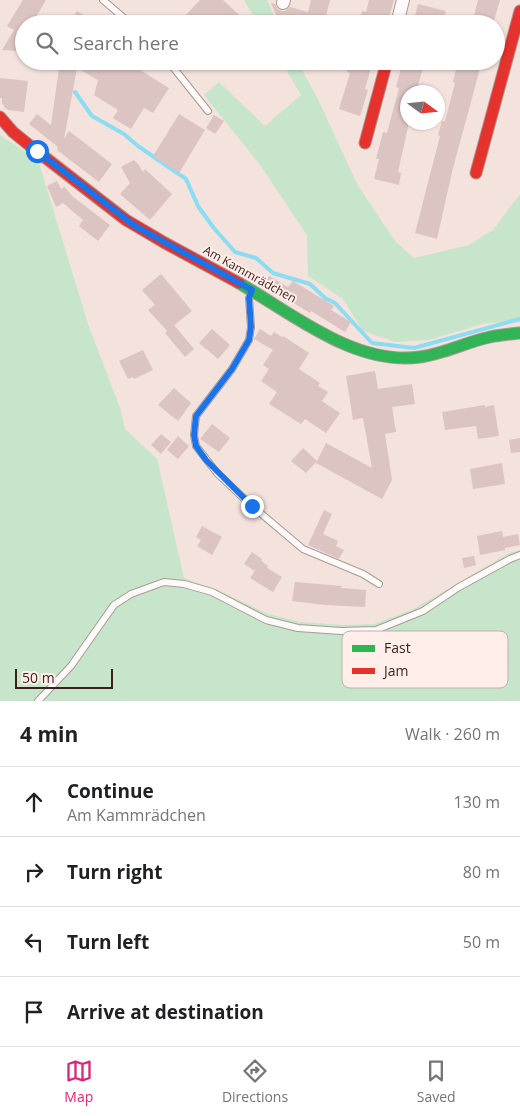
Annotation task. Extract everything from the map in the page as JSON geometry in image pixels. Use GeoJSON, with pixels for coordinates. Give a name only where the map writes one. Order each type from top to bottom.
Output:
{"type":"FeatureCollection","features":[{"type":"Feature","properties":{"kind":"street"},"geometry":{"type":"LineString","coordinates":[[399,15],[403,0]]}},
{"type":"Feature","properties":{"kind":"street"},"geometry":{"type":"LineString","coordinates":[[505,66],[520,10]]}},
{"type":"Feature","properties":{"kind":"street"},"geometry":{"type":"LineString","coordinates":[[365,143],[385,70]]}},
{"type":"Feature","properties":{"kind":"street"},"geometry":{"type":"LineString","coordinates":[[476,173],[504,70]]}},
{"type":"Feature","properties":{"kind":"street","name":"Am Kammrädchen"},"geometry":{"type":"LineString","coordinates":[[0,117],[5,124],[37,151],[135,226],[252,290],[343,343],[380,357],[393,359],[423,357],[489,337],[520,334]]}},
{"type":"Feature","properties":{"kind":"lane"},"geometry":{"type":"LineString","coordinates":[[103,0],[120,15]]}},
{"type":"Feature","properties":{"kind":"lane"},"geometry":{"type":"LineString","coordinates":[[175,70],[208,111]]}},
{"type":"Feature","properties":{"kind":"lane"},"geometry":{"type":"LineString","coordinates":[[252,290],[249,298],[251,327],[249,340],[232,369],[196,416],[194,435],[196,446],[217,473],[303,550],[363,574],[379,584]]}},
{"type":"Feature","properties":{"kind":"lane"},"geometry":{"type":"LineString","coordinates":[[38,701],[71,666],[114,605],[131,594],[164,582],[184,584],[212,592],[266,620],[298,628],[341,631],[376,630],[423,611],[459,587],[510,558],[520,555]]}},
{"type":"Feature","properties":{"kind":"green space"},"geometry":{"type":"Polygon","coordinates":[[[244,0],[267,0],[274,15],[253,15],[244,0]]]}},
{"type":"Feature","properties":{"kind":"green space"},"geometry":{"type":"Polygon","coordinates":[[[286,70],[302,70],[317,97],[357,184],[395,241],[414,258],[469,245],[493,230],[520,194],[520,322],[486,323],[429,340],[395,342],[363,331],[343,299],[308,276],[307,235],[261,166],[204,95],[219,82],[265,126],[301,95],[286,70]]]}},
{"type":"Feature","properties":{"kind":"green space"},"geometry":{"type":"Polygon","coordinates":[[[0,135],[38,160],[89,327],[120,408],[125,429],[157,459],[184,578],[218,590],[268,614],[301,622],[343,625],[374,624],[412,610],[509,553],[520,550],[520,701],[0,701],[0,135]]]}},
{"type":"Feature","properties":{"kind":"building"},"geometry":{"type":"Polygon","coordinates":[[[23,0],[46,0],[37,15],[15,15],[15,51],[2,50],[14,30],[7,26],[23,0]]]}},
{"type":"Feature","properties":{"kind":"building"},"geometry":{"type":"Polygon","coordinates":[[[200,0],[223,0],[239,15],[186,15],[200,0]]]}},
{"type":"Feature","properties":{"kind":"building"},"geometry":{"type":"Polygon","coordinates":[[[311,0],[330,0],[326,15],[276,15],[271,3],[275,4],[281,11],[285,11],[290,7],[308,12],[311,0]]]}},
{"type":"Feature","properties":{"kind":"building"},"geometry":{"type":"Polygon","coordinates":[[[369,0],[394,0],[390,15],[361,15],[362,11],[366,12],[369,0]]]}},
{"type":"Feature","properties":{"kind":"building"},"geometry":{"type":"Polygon","coordinates":[[[478,0],[500,0],[496,15],[474,15],[478,0]]]}},
{"type":"Feature","properties":{"kind":"building"},"geometry":{"type":"Polygon","coordinates":[[[418,4],[446,11],[445,15],[415,15],[418,4]]]}},
{"type":"Feature","properties":{"kind":"building"},"geometry":{"type":"Polygon","coordinates":[[[77,11],[83,15],[75,15],[77,11]]]}},
{"type":"Feature","properties":{"kind":"building"},"geometry":{"type":"Polygon","coordinates":[[[59,70],[77,70],[64,139],[69,131],[112,164],[99,182],[57,150],[58,147],[29,124],[37,114],[51,125],[59,70]]]}},
{"type":"Feature","properties":{"kind":"building"},"geometry":{"type":"Polygon","coordinates":[[[80,70],[140,70],[169,88],[153,113],[144,108],[131,129],[113,118],[118,110],[94,95],[98,80],[80,70]]]}},
{"type":"Feature","properties":{"kind":"building"},"geometry":{"type":"Polygon","coordinates":[[[348,70],[370,70],[365,89],[368,90],[360,116],[339,109],[350,73],[347,72],[348,70]]]}},
{"type":"Feature","properties":{"kind":"building"},"geometry":{"type":"Polygon","coordinates":[[[401,70],[422,70],[418,85],[400,85],[400,130],[407,130],[398,172],[401,173],[399,185],[374,179],[379,159],[376,159],[383,132],[387,133],[399,88],[396,87],[401,70]]]}},
{"type":"Feature","properties":{"kind":"building"},"geometry":{"type":"Polygon","coordinates":[[[456,70],[480,70],[452,172],[437,239],[415,233],[440,136],[438,135],[439,130],[445,130],[445,121],[455,83],[453,82],[456,70]]]}},
{"type":"Feature","properties":{"kind":"building"},"geometry":{"type":"Polygon","coordinates":[[[0,78],[28,81],[24,112],[8,110],[4,107],[2,98],[0,98],[0,78]]]}},
{"type":"Feature","properties":{"kind":"building"},"geometry":{"type":"Polygon","coordinates":[[[179,114],[205,130],[179,173],[153,156],[179,114]]]}},
{"type":"Feature","properties":{"kind":"building"},"geometry":{"type":"Polygon","coordinates":[[[214,115],[224,121],[215,134],[206,128],[214,115]]]}},
{"type":"Feature","properties":{"kind":"building"},"geometry":{"type":"Polygon","coordinates":[[[134,160],[143,172],[145,169],[172,194],[150,220],[120,194],[130,183],[121,167],[134,160]]]}},
{"type":"Feature","properties":{"kind":"building"},"geometry":{"type":"Polygon","coordinates":[[[57,181],[61,189],[65,187],[72,196],[110,225],[98,241],[79,226],[83,220],[63,203],[56,207],[47,186],[57,181]]]}},
{"type":"Feature","properties":{"kind":"building"},"geometry":{"type":"Polygon","coordinates":[[[161,274],[192,311],[167,331],[148,310],[155,305],[142,290],[161,274]]]}},
{"type":"Feature","properties":{"kind":"building"},"geometry":{"type":"Polygon","coordinates":[[[269,276],[288,287],[293,281],[334,306],[331,310],[351,322],[345,332],[264,285],[269,276]]]}},
{"type":"Feature","properties":{"kind":"building"},"geometry":{"type":"Polygon","coordinates":[[[174,325],[194,349],[185,357],[165,333],[174,325]]]}},
{"type":"Feature","properties":{"kind":"building"},"geometry":{"type":"Polygon","coordinates":[[[212,329],[230,345],[218,359],[199,343],[212,329]]]}},
{"type":"Feature","properties":{"kind":"building"},"geometry":{"type":"Polygon","coordinates":[[[260,329],[271,336],[274,332],[283,336],[309,353],[299,369],[320,383],[318,386],[328,392],[322,401],[340,413],[326,433],[305,419],[301,424],[269,404],[277,392],[261,381],[269,369],[263,365],[273,350],[254,339],[260,329]]]}},
{"type":"Feature","properties":{"kind":"building"},"geometry":{"type":"Polygon","coordinates":[[[143,350],[153,370],[134,379],[133,377],[128,379],[119,361],[143,350]]]}},
{"type":"Feature","properties":{"kind":"building"},"geometry":{"type":"Polygon","coordinates":[[[375,371],[378,389],[412,384],[415,404],[392,407],[396,432],[385,434],[392,480],[382,499],[316,463],[326,443],[372,468],[363,418],[353,420],[346,376],[375,371]]]}},
{"type":"Feature","properties":{"kind":"building"},"geometry":{"type":"Polygon","coordinates":[[[174,388],[191,403],[178,421],[158,405],[174,388]]]}},
{"type":"Feature","properties":{"kind":"building"},"geometry":{"type":"Polygon","coordinates":[[[485,405],[485,407],[494,405],[499,436],[478,439],[476,426],[445,430],[442,412],[485,405]]]}},
{"type":"Feature","properties":{"kind":"building"},"geometry":{"type":"Polygon","coordinates":[[[212,424],[230,438],[219,452],[200,439],[212,424]]]}},
{"type":"Feature","properties":{"kind":"building"},"geometry":{"type":"Polygon","coordinates":[[[161,434],[171,442],[161,454],[151,445],[161,434]]]}},
{"type":"Feature","properties":{"kind":"building"},"geometry":{"type":"Polygon","coordinates":[[[178,436],[189,446],[178,459],[167,450],[178,436]]]}},
{"type":"Feature","properties":{"kind":"building"},"geometry":{"type":"Polygon","coordinates":[[[520,438],[520,452],[511,453],[509,440],[520,438]]]}},
{"type":"Feature","properties":{"kind":"building"},"geometry":{"type":"Polygon","coordinates":[[[303,448],[317,461],[306,473],[291,461],[303,448]]]}},
{"type":"Feature","properties":{"kind":"building"},"geometry":{"type":"Polygon","coordinates":[[[502,463],[505,484],[473,489],[470,469],[502,463]]]}},
{"type":"Feature","properties":{"kind":"building"},"geometry":{"type":"Polygon","coordinates":[[[324,510],[332,514],[323,534],[338,541],[336,546],[344,550],[339,559],[308,545],[324,510]]]}},
{"type":"Feature","properties":{"kind":"building"},"geometry":{"type":"Polygon","coordinates":[[[202,526],[222,537],[212,555],[197,546],[201,540],[196,537],[202,526]]]}},
{"type":"Feature","properties":{"kind":"building"},"geometry":{"type":"Polygon","coordinates":[[[502,531],[503,537],[518,534],[520,545],[480,555],[477,536],[502,531]]]}},
{"type":"Feature","properties":{"kind":"building"},"geometry":{"type":"Polygon","coordinates":[[[252,552],[262,559],[261,561],[268,566],[267,568],[282,577],[273,592],[250,578],[255,571],[244,564],[252,552]]]}},
{"type":"Feature","properties":{"kind":"building"},"geometry":{"type":"Polygon","coordinates":[[[474,556],[476,565],[464,568],[462,558],[474,556]]]}},
{"type":"Feature","properties":{"kind":"building"},"geometry":{"type":"Polygon","coordinates":[[[295,582],[366,590],[365,607],[292,601],[295,582]]]}},
{"type":"Feature","properties":{"kind":"waterway"},"geometry":{"type":"LineString","coordinates":[[75,92],[92,116],[124,134],[186,179],[198,206],[235,252],[256,258],[273,273],[310,284],[325,298],[335,303],[372,343],[414,348],[520,319]]}},
{"type":"Feature","properties":{"kind":"traffic: fast"},"geometry":{"type":"LineString","coordinates":[[239,283],[325,335],[348,346],[372,354],[396,358],[420,357],[490,337],[520,333]]}},
{"type":"Feature","properties":{"kind":"traffic: jam"},"geometry":{"type":"LineString","coordinates":[[505,66],[520,11]]}},
{"type":"Feature","properties":{"kind":"traffic: jam"},"geometry":{"type":"LineString","coordinates":[[365,143],[385,70]]}},
{"type":"Feature","properties":{"kind":"traffic: jam"},"geometry":{"type":"LineString","coordinates":[[476,173],[504,70]]}},
{"type":"Feature","properties":{"kind":"traffic: jam"},"geometry":{"type":"LineString","coordinates":[[0,117],[13,132],[126,220],[239,283]]}},
{"type":"Feature","properties":{"kind":"route"},"geometry":{"type":"LineString","coordinates":[[37,151],[135,226],[252,290],[249,298],[251,327],[249,340],[232,369],[196,416],[194,435],[196,446],[206,460],[252,506]]}}]}
